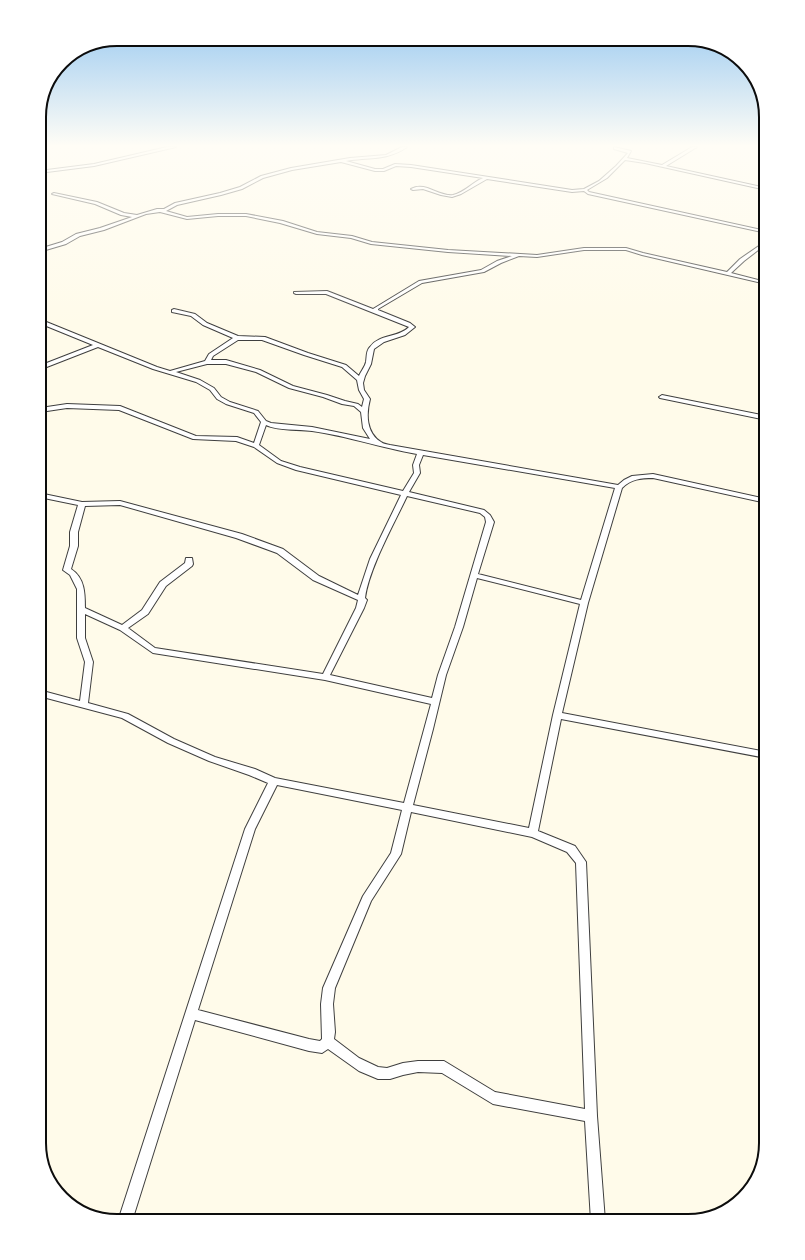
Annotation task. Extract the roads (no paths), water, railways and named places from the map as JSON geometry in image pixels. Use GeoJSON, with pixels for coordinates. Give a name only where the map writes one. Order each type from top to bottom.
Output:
{"type":"FeatureCollection","features":[{"type":"Feature","properties":{"kind":"street"},"geometry":{"type":"LineString","coordinates":[[103,206],[123,214],[138,216]]}},
{"type":"Feature","properties":{"kind":"street"},"geometry":{"type":"LineString","coordinates":[[46,249],[64,243],[78,235],[157,210],[165,210],[173,206]]}},
{"type":"Feature","properties":{"kind":"street"},"geometry":{"type":"LineString","coordinates":[[648,206],[720,220],[759,230]]}},
{"type":"Feature","properties":{"kind":"street"},"geometry":{"type":"LineString","coordinates":[[157,210],[187,218],[218,214],[246,215],[281,222],[317,233],[352,237],[372,243],[448,251],[537,256],[584,249],[626,249],[759,281]]}},
{"type":"Feature","properties":{"kind":"street"},"geometry":{"type":"LineString","coordinates":[[729,273],[742,260],[759,247]]}},
{"type":"Feature","properties":{"kind":"street"},"geometry":{"type":"LineString","coordinates":[[375,311],[376,308],[383,303],[421,282],[482,271],[499,262],[518,255]]}},
{"type":"Feature","properties":{"kind":"street"},"geometry":{"type":"LineString","coordinates":[[296,293],[327,292],[408,324],[412,327],[403,334],[382,340],[373,346],[369,352],[369,364],[359,379],[360,389],[367,399],[363,411],[365,424],[370,438],[380,444]]}},
{"type":"Feature","properties":{"kind":"street"},"geometry":{"type":"LineString","coordinates":[[174,310],[193,315],[204,324],[237,338],[263,338],[344,366],[359,379]]}},
{"type":"Feature","properties":{"kind":"street"},"geometry":{"type":"LineString","coordinates":[[46,323],[97,345],[169,373],[198,381],[212,389],[219,398],[228,403],[256,412],[264,422],[274,426],[312,429],[421,452],[619,487]]}},
{"type":"Feature","properties":{"kind":"street"},"geometry":{"type":"LineString","coordinates":[[46,325],[50,324]]}},
{"type":"Feature","properties":{"kind":"street"},"geometry":{"type":"LineString","coordinates":[[207,362],[211,355],[237,338]]}},
{"type":"Feature","properties":{"kind":"street"},"geometry":{"type":"LineString","coordinates":[[46,365],[97,345]]}},
{"type":"Feature","properties":{"kind":"street"},"geometry":{"type":"LineString","coordinates":[[169,373],[207,362],[226,362],[258,371],[291,387],[325,396],[344,403],[356,405],[363,411]]}},
{"type":"Feature","properties":{"kind":"street"},"geometry":{"type":"LineString","coordinates":[[662,397],[759,417]]}},
{"type":"Feature","properties":{"kind":"street"},"geometry":{"type":"LineString","coordinates":[[46,409],[67,406],[120,408],[195,438],[237,439],[256,446],[279,462],[298,469],[406,492],[482,511],[488,516],[490,522],[435,702],[430,729],[406,808],[396,854],[367,899],[329,988],[327,1004],[329,1032],[328,1042],[322,1047],[309,1045],[191,1014]]}},
{"type":"Feature","properties":{"kind":"street"},"geometry":{"type":"LineString","coordinates":[[256,446],[264,422]]}},
{"type":"Feature","properties":{"kind":"street"},"geometry":{"type":"LineString","coordinates":[[325,677],[363,600],[362,592],[377,554],[406,492],[417,473],[416,465],[421,452]]}},
{"type":"Feature","properties":{"kind":"street"},"geometry":{"type":"LineString","coordinates":[[533,833],[557,715],[584,603],[619,487],[629,479],[653,476],[759,499]]}},
{"type":"Feature","properties":{"kind":"street"},"geometry":{"type":"LineString","coordinates":[[46,496],[82,504],[120,503],[239,536],[280,551],[316,578],[363,600]]}},
{"type":"Feature","properties":{"kind":"street"},"geometry":{"type":"LineString","coordinates":[[82,504],[74,532],[74,546],[67,570],[73,574],[81,589],[81,638],[89,662],[84,704]]}},
{"type":"Feature","properties":{"kind":"street"},"geometry":{"type":"LineString","coordinates":[[123,628],[145,612],[163,584],[189,564],[189,560]]}},
{"type":"Feature","properties":{"kind":"street"},"geometry":{"type":"LineString","coordinates":[[474,575],[584,603]]}},
{"type":"Feature","properties":{"kind":"street"},"geometry":{"type":"LineString","coordinates":[[82,610],[123,628],[153,650],[325,677],[435,702]]}},
{"type":"Feature","properties":{"kind":"street"},"geometry":{"type":"LineString","coordinates":[[46,695],[125,716],[171,741],[212,759],[274,781],[533,833],[571,849],[581,862],[591,1116],[598,1214]]}},
{"type":"Feature","properties":{"kind":"street"},"geometry":{"type":"LineString","coordinates":[[557,715],[759,754]]}},
{"type":"Feature","properties":{"kind":"street"},"geometry":{"type":"LineString","coordinates":[[127,1214],[250,829],[274,781]]}},
{"type":"Feature","properties":{"kind":"street"},"geometry":{"type":"LineString","coordinates":[[328,1042],[368,1069],[379,1073],[387,1074],[404,1069],[436,1065],[444,1066],[494,1098],[591,1116]]}}]}
